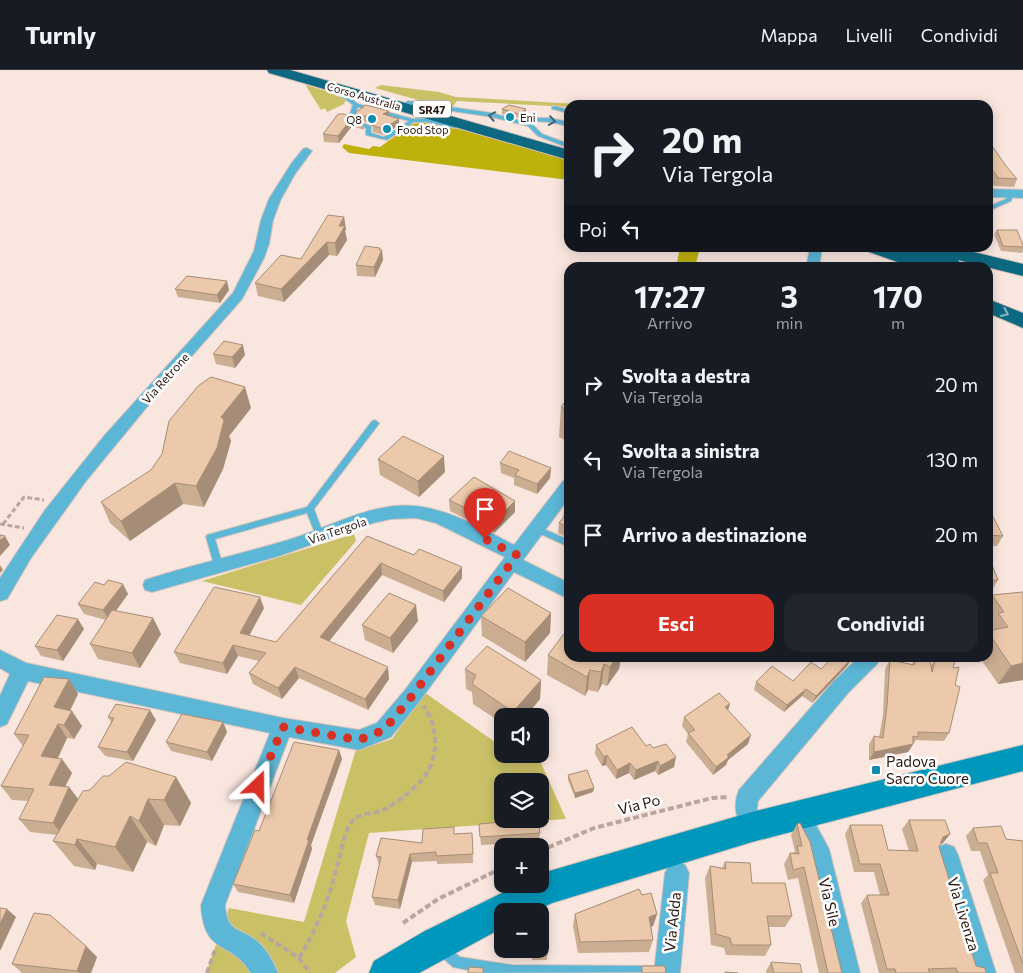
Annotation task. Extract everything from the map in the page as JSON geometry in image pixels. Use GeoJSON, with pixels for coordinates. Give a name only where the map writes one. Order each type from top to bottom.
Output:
{"type":"FeatureCollection","features":[{"type":"Feature","properties":{"kind":"highway","name":"Corso Australia"},"geometry":{"type":"LineString","coordinates":[[274,70],[564,154]]}},
{"type":"Feature","properties":{"kind":"highway","name":"Corso Australia"},"geometry":{"type":"LineString","coordinates":[[295,70],[564,146]]}},
{"type":"Feature","properties":{"kind":"highway"},"geometry":{"type":"LineString","coordinates":[[865,252],[889,262]]}},
{"type":"Feature","properties":{"kind":"highway"},"geometry":{"type":"LineString","coordinates":[[887,252],[914,262]]}},
{"type":"Feature","properties":{"kind":"highway"},"geometry":{"type":"LineString","coordinates":[[916,252],[946,262]]}},
{"type":"Feature","properties":{"kind":"highway"},"geometry":{"type":"LineString","coordinates":[[951,252],[991,262]]}},
{"type":"Feature","properties":{"kind":"highway"},"geometry":{"type":"LineString","coordinates":[[993,262],[1023,270]]}},
{"type":"Feature","properties":{"kind":"highway"},"geometry":{"type":"LineString","coordinates":[[993,278],[1023,288]]}},
{"type":"Feature","properties":{"kind":"highway"},"geometry":{"type":"LineString","coordinates":[[993,290],[1023,301]]}},
{"type":"Feature","properties":{"kind":"highway"},"geometry":{"type":"LineString","coordinates":[[993,307],[1023,321]]}},
{"type":"Feature","properties":{"kind":"main road"},"geometry":{"type":"LineString","coordinates":[[386,973],[435,944],[546,888],[667,850],[749,812],[1023,758]]}},
{"type":"Feature","properties":{"kind":"street","name":"Via Retrone"},"geometry":{"type":"LineString","coordinates":[[0,594],[18,562],[79,478],[114,434],[235,299],[248,280],[263,244],[268,216],[278,193],[290,171],[307,151]]}},
{"type":"Feature","properties":{"kind":"street"},"geometry":{"type":"LineString","coordinates":[[993,193],[1017,194]]}},
{"type":"Feature","properties":{"kind":"street"},"geometry":{"type":"LineString","coordinates":[[0,658],[22,671],[283,727],[359,740],[384,730],[564,496]]}},
{"type":"Feature","properties":{"kind":"street","name":"Via Tergola"},"geometry":{"type":"LineString","coordinates":[[152,585],[320,536],[376,516],[396,512],[414,512],[450,521],[564,589]]}},
{"type":"Feature","properties":{"kind":"street"},"geometry":{"type":"LineString","coordinates":[[749,812],[841,686],[866,662]]}},
{"type":"Feature","properties":{"kind":"street"},"geometry":{"type":"LineString","coordinates":[[0,718],[22,671]]}},
{"type":"Feature","properties":{"kind":"street"},"geometry":{"type":"LineString","coordinates":[[266,973],[252,952],[217,930],[213,918],[213,905],[253,799],[283,727]]}},
{"type":"Feature","properties":{"kind":"street","name":"Via Sile"},"geometry":{"type":"LineString","coordinates":[[808,834],[817,849],[847,973]]}},
{"type":"Feature","properties":{"kind":"street","name":"Via Livenza"},"geometry":{"type":"LineString","coordinates":[[946,855],[983,973]]}},
{"type":"Feature","properties":{"kind":"street","name":"Via Adda"},"geometry":{"type":"LineString","coordinates":[[667,972],[678,873]]}},
{"type":"Feature","properties":{"kind":"lane"},"geometry":{"type":"LineString","coordinates":[[320,83],[346,97],[356,105],[413,121],[426,120],[472,128]]}},
{"type":"Feature","properties":{"kind":"lane"},"geometry":{"type":"LineString","coordinates":[[356,105],[350,121],[369,127],[368,134],[385,139],[413,121]]}},
{"type":"Feature","properties":{"kind":"lane"},"geometry":{"type":"LineString","coordinates":[[554,108],[564,111]]}},
{"type":"Feature","properties":{"kind":"lane"},"geometry":{"type":"LineString","coordinates":[[536,120],[564,123]]}},
{"type":"Feature","properties":{"kind":"lane"},"geometry":{"type":"LineString","coordinates":[[993,207],[1009,200],[1017,194]]}},
{"type":"Feature","properties":{"kind":"lane"},"geometry":{"type":"LineString","coordinates":[[218,566],[210,537],[310,509],[375,423]]}},
{"type":"Feature","properties":{"kind":"lane"},"geometry":{"type":"LineString","coordinates":[[310,509],[320,536]]}},
{"type":"Feature","properties":{"kind":"lane"},"geometry":{"type":"LineString","coordinates":[[537,529],[564,542]]}},
{"type":"Feature","properties":{"kind":"lane","name":"Via Adda"},"geometry":{"type":"LineString","coordinates":[[435,944],[458,964],[512,971],[667,972]]}},
{"type":"Feature","properties":{"kind":"path"},"geometry":{"type":"LineString","coordinates":[[26,528],[2,524],[24,497],[53,501]]}},
{"type":"Feature","properties":{"kind":"path"},"geometry":{"type":"LineString","coordinates":[[299,958],[312,939],[322,919],[349,826],[356,816],[368,812],[382,811],[395,803],[428,772],[433,758],[435,724],[428,712],[412,696]]}},
{"type":"Feature","properties":{"kind":"path","name":"Via Po"},"geometry":{"type":"LineString","coordinates":[[549,847],[594,828],[712,798],[749,812]]}},
{"type":"Feature","properties":{"kind":"path"},"geometry":{"type":"LineString","coordinates":[[403,923],[438,900],[494,872]]}},
{"type":"Feature","properties":{"kind":"shaded area"},"geometry":{"type":"Polygon","coordinates":[[[307,85],[341,96],[346,100],[344,104],[327,112],[325,108],[321,110],[307,85]]]}},
{"type":"Feature","properties":{"kind":"shaded area"},"geometry":{"type":"Polygon","coordinates":[[[381,85],[439,92],[456,97],[564,103],[564,107],[457,101],[451,109],[375,88],[381,85]]]}},
{"type":"Feature","properties":{"kind":"shaded area"},"geometry":{"type":"Polygon","coordinates":[[[426,122],[448,126],[564,158],[564,179],[349,153],[342,147],[344,144],[369,149],[373,146],[380,147],[412,124],[426,122]]]}},
{"type":"Feature","properties":{"kind":"shaded area"},"geometry":{"type":"Polygon","coordinates":[[[679,252],[699,252],[696,262],[677,262],[679,252]]]}},
{"type":"Feature","properties":{"kind":"shaded area"},"geometry":{"type":"Polygon","coordinates":[[[354,534],[356,541],[301,605],[202,581],[354,534]]]}},
{"type":"Feature","properties":{"kind":"shaded area"},"geometry":{"type":"Polygon","coordinates":[[[424,692],[494,741],[494,763],[541,763],[545,773],[494,773],[494,824],[369,833],[346,921],[356,957],[335,973],[206,973],[229,908],[304,922],[357,746],[365,748],[392,739],[424,692]]]}},
{"type":"Feature","properties":{"kind":"shaded area"},"geometry":{"type":"Polygon","coordinates":[[[549,781],[566,819],[549,820],[549,781]]]}},
{"type":"Feature","properties":{"kind":"building"},"geometry":{"type":"Polygon","coordinates":[[[366,105],[389,111],[383,114],[399,119],[383,129],[372,125],[371,118],[355,113],[366,105]]]}},
{"type":"Feature","properties":{"kind":"building"},"geometry":{"type":"Polygon","coordinates":[[[509,105],[526,109],[519,114],[502,109],[509,105]]]}},
{"type":"Feature","properties":{"kind":"building"},"geometry":{"type":"Polygon","coordinates":[[[338,114],[344,114],[363,122],[351,119],[338,136],[323,134],[338,114]]]}},
{"type":"Feature","properties":{"kind":"building"},"geometry":{"type":"Polygon","coordinates":[[[993,147],[1017,179],[998,178],[993,170],[993,147]]]}},
{"type":"Feature","properties":{"kind":"building"},"geometry":{"type":"Polygon","coordinates":[[[328,215],[344,217],[339,226],[345,226],[335,243],[327,242],[281,289],[255,283],[281,255],[301,259],[328,215]]]}},
{"type":"Feature","properties":{"kind":"building"},"geometry":{"type":"Polygon","coordinates":[[[997,230],[1017,230],[1023,247],[1003,246],[997,230]]]}},
{"type":"Feature","properties":{"kind":"building"},"geometry":{"type":"Polygon","coordinates":[[[365,246],[382,250],[374,267],[356,265],[365,246]]]}},
{"type":"Feature","properties":{"kind":"building"},"geometry":{"type":"Polygon","coordinates":[[[187,276],[227,281],[217,295],[175,289],[187,276]]]}},
{"type":"Feature","properties":{"kind":"building"},"geometry":{"type":"Polygon","coordinates":[[[224,341],[243,345],[232,357],[213,354],[224,341]]]}},
{"type":"Feature","properties":{"kind":"building"},"geometry":{"type":"Polygon","coordinates":[[[211,377],[245,387],[221,417],[224,420],[217,448],[196,486],[175,483],[121,521],[101,502],[151,470],[162,454],[169,421],[198,386],[211,377]]]}},
{"type":"Feature","properties":{"kind":"building"},"geometry":{"type":"Polygon","coordinates":[[[403,436],[444,456],[418,481],[378,459],[403,436]]]}},
{"type":"Feature","properties":{"kind":"building"},"geometry":{"type":"Polygon","coordinates":[[[509,451],[551,468],[537,484],[515,475],[519,470],[500,463],[509,451]]]}},
{"type":"Feature","properties":{"kind":"building"},"geometry":{"type":"Polygon","coordinates":[[[474,477],[515,501],[494,522],[449,500],[474,477]]]}},
{"type":"Feature","properties":{"kind":"building"},"geometry":{"type":"Polygon","coordinates":[[[564,517],[564,526],[559,523],[564,517]]]}},
{"type":"Feature","properties":{"kind":"building"},"geometry":{"type":"Polygon","coordinates":[[[993,517],[1003,536],[993,535],[993,517]]]}},
{"type":"Feature","properties":{"kind":"building"},"geometry":{"type":"Polygon","coordinates":[[[367,536],[414,555],[419,549],[462,567],[443,591],[381,563],[320,637],[388,667],[365,699],[295,667],[278,688],[249,673],[266,653],[233,645],[223,663],[174,652],[214,587],[260,597],[240,633],[276,642],[367,536]]]}},
{"type":"Feature","properties":{"kind":"building"},"geometry":{"type":"Polygon","coordinates":[[[993,568],[998,580],[993,580],[993,568]]]}},
{"type":"Feature","properties":{"kind":"building"},"geometry":{"type":"Polygon","coordinates":[[[108,580],[123,584],[103,610],[78,604],[95,582],[104,585],[108,580]]]}},
{"type":"Feature","properties":{"kind":"building"},"geometry":{"type":"Polygon","coordinates":[[[508,588],[551,613],[525,642],[481,616],[508,588]]]}},
{"type":"Feature","properties":{"kind":"building"},"geometry":{"type":"Polygon","coordinates":[[[1023,592],[1023,663],[1011,666],[993,639],[993,630],[1008,627],[998,613],[1004,612],[993,595],[1023,592]]]}},
{"type":"Feature","properties":{"kind":"building"},"geometry":{"type":"Polygon","coordinates":[[[389,593],[416,605],[390,638],[362,625],[389,593]]]}},
{"type":"Feature","properties":{"kind":"building"},"geometry":{"type":"Polygon","coordinates":[[[112,610],[153,618],[132,653],[90,644],[112,610]]]}},
{"type":"Feature","properties":{"kind":"building"},"geometry":{"type":"Polygon","coordinates":[[[57,615],[78,619],[57,650],[35,646],[57,615]]]}},
{"type":"Feature","properties":{"kind":"building"},"geometry":{"type":"Polygon","coordinates":[[[564,634],[564,662],[613,662],[610,667],[604,664],[601,672],[590,670],[587,677],[548,655],[564,634]]]}},
{"type":"Feature","properties":{"kind":"building"},"geometry":{"type":"Polygon","coordinates":[[[487,646],[541,680],[516,708],[507,708],[472,684],[476,675],[465,669],[487,646]]]}},
{"type":"Feature","properties":{"kind":"building"},"geometry":{"type":"Polygon","coordinates":[[[811,662],[821,669],[828,662],[848,662],[816,696],[806,689],[787,705],[756,682],[772,666],[793,681],[811,662]]]}},
{"type":"Feature","properties":{"kind":"building"},"geometry":{"type":"Polygon","coordinates":[[[890,662],[914,665],[915,662],[931,662],[932,672],[935,662],[955,662],[953,668],[959,667],[955,685],[960,687],[949,733],[918,732],[918,737],[913,736],[913,744],[874,752],[874,736],[883,738],[890,662]]]}},
{"type":"Feature","properties":{"kind":"building"},"geometry":{"type":"Polygon","coordinates":[[[44,677],[69,679],[54,707],[72,711],[64,725],[58,724],[41,756],[62,759],[49,785],[69,787],[53,823],[19,819],[34,789],[1,786],[29,735],[14,734],[44,677]]]}},
{"type":"Feature","properties":{"kind":"building"},"geometry":{"type":"Polygon","coordinates":[[[719,693],[730,704],[725,707],[751,735],[716,767],[688,733],[695,730],[684,717],[719,693]]]}},
{"type":"Feature","properties":{"kind":"building"},"geometry":{"type":"Polygon","coordinates":[[[116,704],[150,710],[127,752],[98,747],[114,718],[108,717],[116,704]]]}},
{"type":"Feature","properties":{"kind":"building"},"geometry":{"type":"Polygon","coordinates":[[[182,714],[223,722],[207,752],[166,742],[182,714]]]}},
{"type":"Feature","properties":{"kind":"building"},"geometry":{"type":"Polygon","coordinates":[[[632,727],[646,746],[650,744],[653,748],[666,744],[676,757],[660,766],[658,761],[636,770],[630,763],[617,770],[607,755],[604,757],[596,745],[632,727]]]}},
{"type":"Feature","properties":{"kind":"building"},"geometry":{"type":"Polygon","coordinates":[[[294,742],[339,750],[307,840],[309,840],[290,895],[233,884],[255,830],[259,831],[294,742]]]}},
{"type":"Feature","properties":{"kind":"building"},"geometry":{"type":"Polygon","coordinates":[[[126,762],[176,777],[164,800],[148,799],[139,821],[130,816],[115,847],[77,839],[75,845],[53,841],[83,791],[90,790],[103,776],[109,776],[126,762]]]}},
{"type":"Feature","properties":{"kind":"building"},"geometry":{"type":"Polygon","coordinates":[[[587,770],[594,788],[575,793],[568,775],[587,770]]]}},
{"type":"Feature","properties":{"kind":"building"},"geometry":{"type":"Polygon","coordinates":[[[909,820],[945,820],[950,834],[943,837],[939,847],[976,966],[985,968],[986,973],[958,973],[956,968],[928,969],[930,973],[896,973],[895,969],[887,969],[867,895],[889,895],[880,864],[860,864],[850,825],[882,825],[888,850],[918,851],[909,820]]]}},
{"type":"Feature","properties":{"kind":"building"},"geometry":{"type":"Polygon","coordinates":[[[494,823],[494,828],[539,828],[540,833],[480,837],[479,824],[494,823]]]}},
{"type":"Feature","properties":{"kind":"building"},"geometry":{"type":"Polygon","coordinates":[[[800,823],[810,842],[842,973],[828,973],[804,867],[793,870],[790,853],[799,854],[797,846],[802,846],[797,824],[800,823]]]}},
{"type":"Feature","properties":{"kind":"building"},"geometry":{"type":"Polygon","coordinates":[[[1001,826],[1006,839],[1023,841],[1023,964],[990,873],[998,873],[987,843],[978,843],[973,828],[1001,826]]]}},
{"type":"Feature","properties":{"kind":"building"},"geometry":{"type":"Polygon","coordinates":[[[454,827],[454,834],[472,833],[473,854],[436,856],[436,852],[410,854],[398,900],[372,897],[381,857],[376,856],[381,838],[422,843],[423,829],[454,827]]]}},
{"type":"Feature","properties":{"kind":"building"},"geometry":{"type":"Polygon","coordinates":[[[725,862],[750,863],[752,883],[785,883],[792,916],[767,916],[771,945],[732,945],[730,938],[716,934],[710,866],[726,869],[725,862]]]}},
{"type":"Feature","properties":{"kind":"building"},"geometry":{"type":"Polygon","coordinates":[[[639,889],[642,895],[651,893],[657,914],[649,917],[653,940],[580,942],[575,914],[639,889]]]}},
{"type":"Feature","properties":{"kind":"building"},"geometry":{"type":"Polygon","coordinates":[[[0,908],[7,909],[0,924],[0,908]]]}},
{"type":"Feature","properties":{"kind":"building"},"geometry":{"type":"Polygon","coordinates":[[[34,913],[50,915],[86,946],[77,971],[12,964],[34,913]]]}},
{"type":"Feature","properties":{"kind":"building"},"geometry":{"type":"Polygon","coordinates":[[[771,962],[800,964],[802,973],[774,973],[771,962]]]}},
{"type":"Feature","properties":{"kind":"building"},"geometry":{"type":"Polygon","coordinates":[[[642,966],[665,966],[666,973],[642,973],[642,966]]]}},
{"type":"Feature","properties":{"kind":"building"},"geometry":{"type":"Polygon","coordinates":[[[469,967],[483,968],[483,973],[468,973],[469,967]]]}},
{"type":"Feature","properties":{"kind":"place","name":"Eni"},"geometry":{"type":"Point","coordinates":[510,117]}},
{"type":"Feature","properties":{"kind":"place","name":"Q8"},"geometry":{"type":"Point","coordinates":[372,119]}},
{"type":"Feature","properties":{"kind":"place","name":"Food Stop"},"geometry":{"type":"Point","coordinates":[387,129]}},
{"type":"Feature","properties":{"kind":"place","name":"Padova Sacro Cuore"},"geometry":{"type":"Point","coordinates":[876,770]}},
{"type":"Feature","properties":{"kind":"route"},"geometry":{"type":"LineString","coordinates":[[258,786],[283,727],[359,740],[384,730],[412,696],[517,555],[485,539]]}}]}
